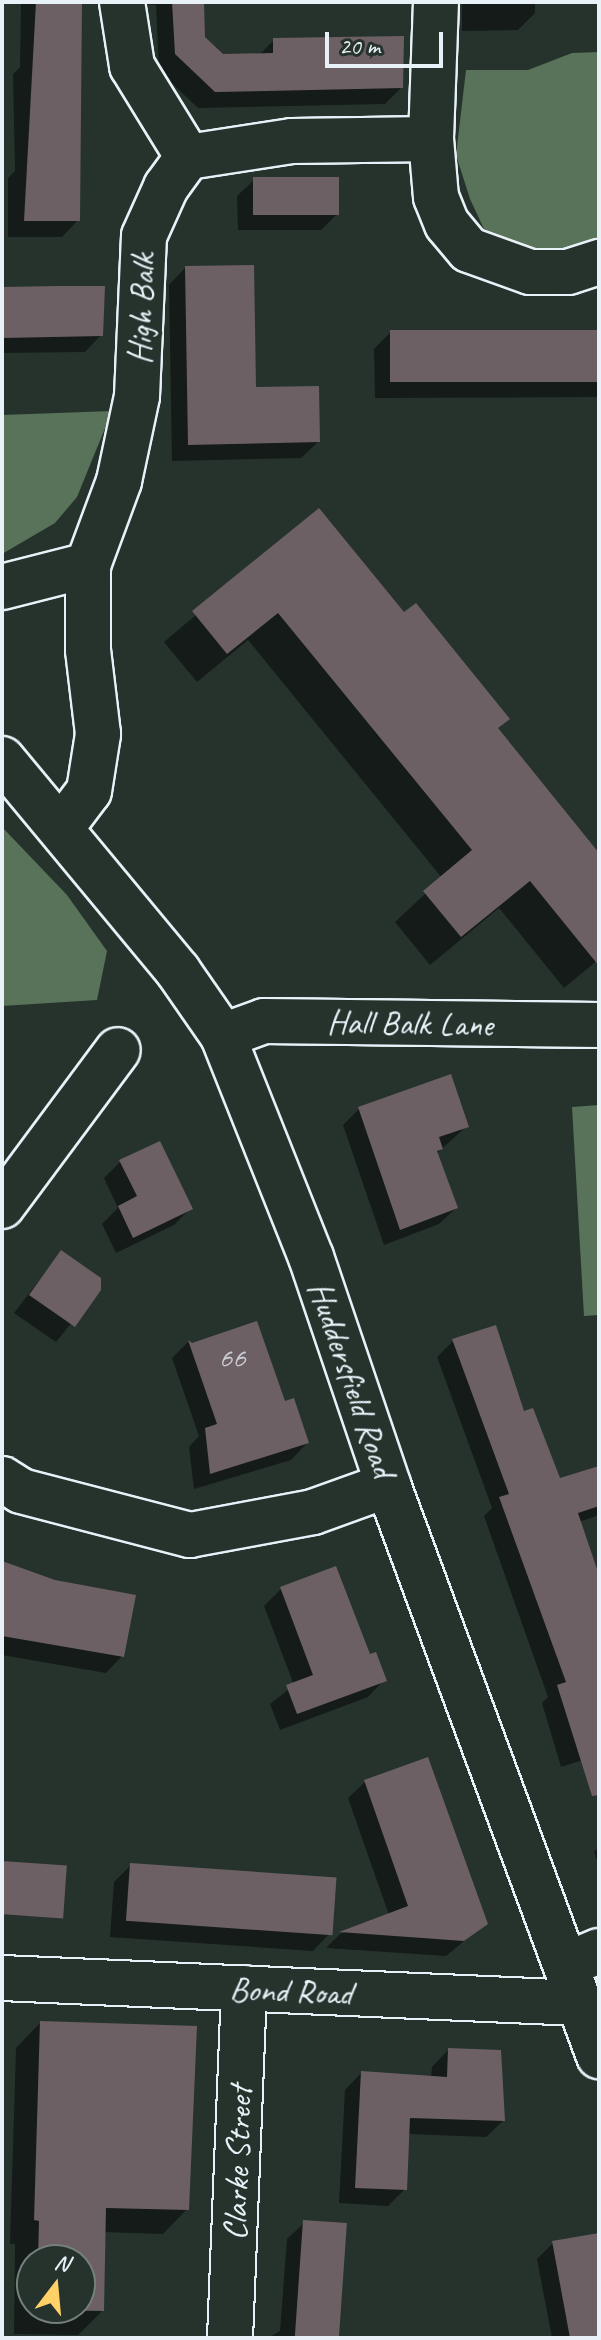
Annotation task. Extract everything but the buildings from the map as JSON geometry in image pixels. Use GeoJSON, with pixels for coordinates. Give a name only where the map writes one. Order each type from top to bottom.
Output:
{"type":"FeatureCollection","features":[{"type":"Feature","properties":{"kind":"main road"},"geometry":{"type":"LineString","coordinates":[[122,2],[132,66],[188,157],[292,141],[431,139]]}},
{"type":"Feature","properties":{"kind":"main road"},"geometry":{"type":"LineString","coordinates":[[436,2],[431,139],[436,197],[447,224],[469,250],[530,272],[568,272],[599,262]]}},
{"type":"Feature","properties":{"kind":"main road","name":"High Balk"},"geometry":{"type":"LineString","coordinates":[[61,828],[89,791],[98,734],[88,650],[88,565],[119,481],[137,396],[144,236],[166,187],[188,157]]}},
{"type":"Feature","properties":{"kind":"main road"},"geometry":{"type":"LineString","coordinates":[[2,587],[88,565]]}},
{"type":"Feature","properties":{"kind":"main road","name":"Huddersfield Road"},"geometry":{"type":"LineString","coordinates":[[2,759],[178,971],[223,1036],[311,1257],[388,1485],[582,1973],[599,2056]]}},
{"type":"Feature","properties":{"kind":"main road","name":"Hall Balk Lane"},"geometry":{"type":"LineString","coordinates":[[223,1036],[264,1021],[599,1025]]}},
{"type":"Feature","properties":{"kind":"main road"},"geometry":{"type":"LineString","coordinates":[[2,1206],[118,1050]]}},
{"type":"Feature","properties":{"kind":"main road"},"geometry":{"type":"LineString","coordinates":[[2,1479],[21,1491],[190,1535],[313,1512],[388,1485]]}},
{"type":"Feature","properties":{"kind":"main road","name":"Bond Road"},"geometry":{"type":"LineString","coordinates":[[2,1978],[244,1988],[582,1973]]}},
{"type":"Feature","properties":{"kind":"main road","name":"Clarke Street"},"geometry":{"type":"LineString","coordinates":[[230,2338],[244,1988]]}},
{"type":"Feature","properties":{"kind":"green space"},"geometry":{"type":"Polygon","coordinates":[[[599,52],[599,242],[535,257],[484,229],[470,199],[456,155],[466,70],[528,70],[572,53],[599,52]]]}},
{"type":"Feature","properties":{"kind":"green space"},"geometry":{"type":"Polygon","coordinates":[[[112,411],[77,497],[55,523],[2,554],[2,415],[112,411]]]}},
{"type":"Feature","properties":{"kind":"green space"},"geometry":{"type":"Polygon","coordinates":[[[2,827],[67,895],[107,951],[97,1000],[2,1006],[2,827]]]}},
{"type":"Feature","properties":{"kind":"green space"},"geometry":{"type":"Polygon","coordinates":[[[599,1105],[599,1315],[584,1316],[572,1107],[599,1105]]]}}]}
